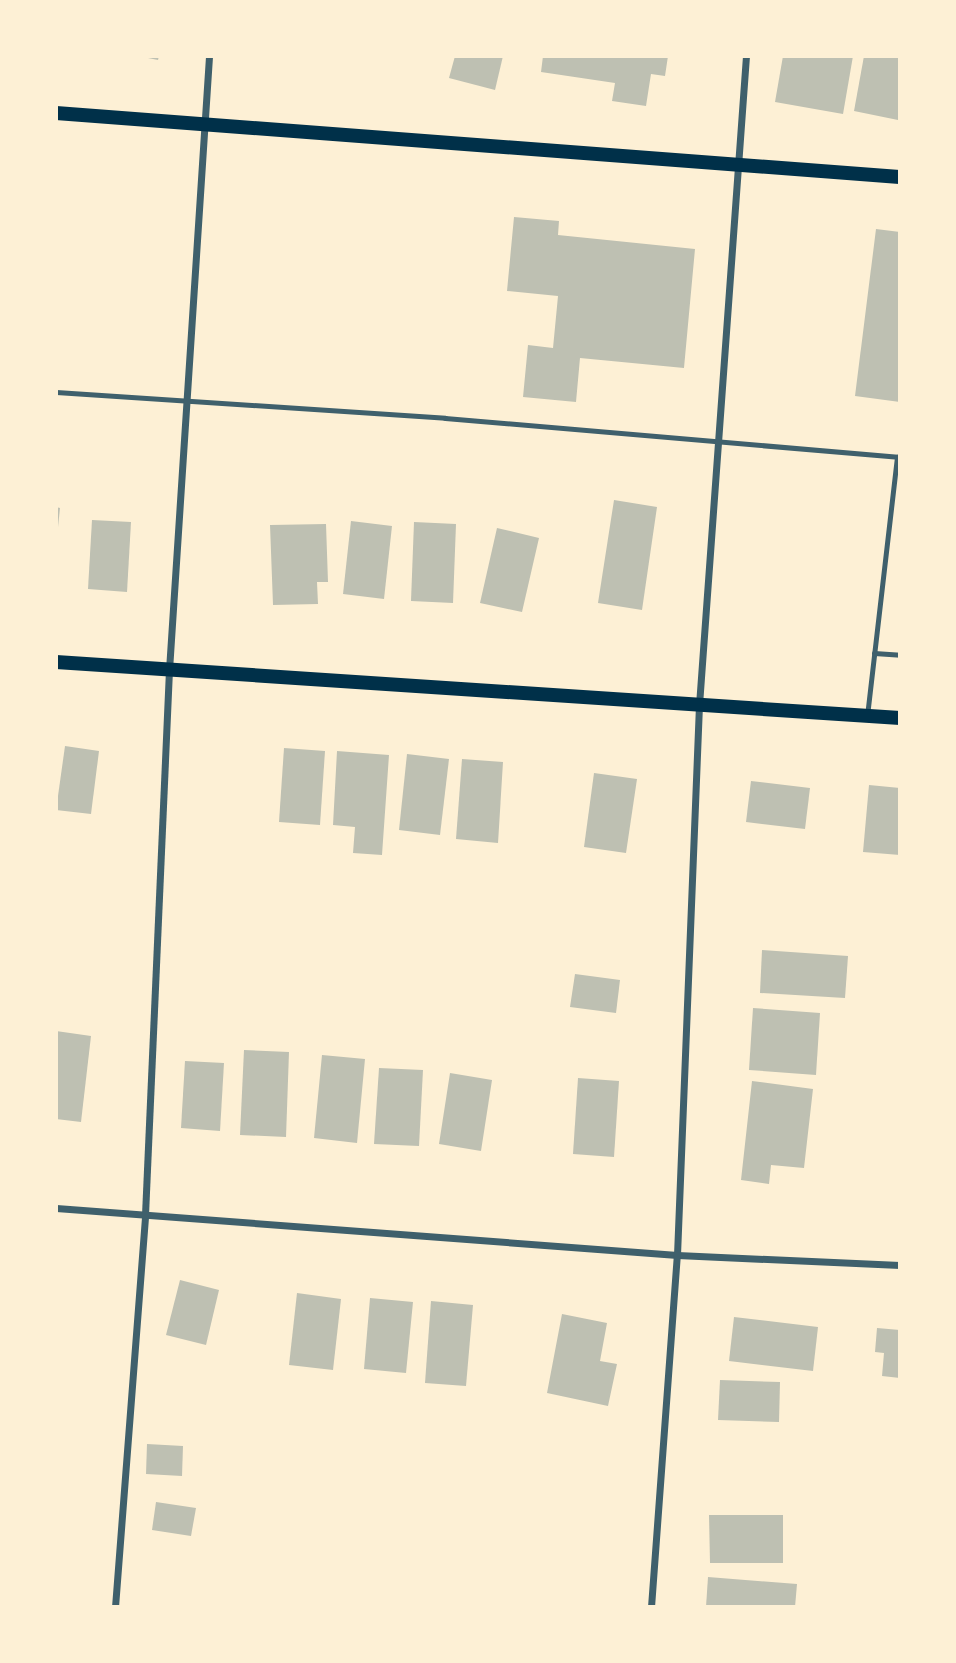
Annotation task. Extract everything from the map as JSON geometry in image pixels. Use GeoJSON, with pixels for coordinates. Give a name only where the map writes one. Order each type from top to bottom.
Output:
{"type":"FeatureCollection","features":[{"type":"Feature","properties":{"kind":"main road"},"geometry":{"type":"LineString","coordinates":[[56,113],[900,177]]}},
{"type":"Feature","properties":{"kind":"main road"},"geometry":{"type":"LineString","coordinates":[[56,662],[900,718]]}},
{"type":"Feature","properties":{"kind":"street"},"geometry":{"type":"LineString","coordinates":[[115,1607],[145,1215],[169,670],[209,56]]}},
{"type":"Feature","properties":{"kind":"street"},"geometry":{"type":"LineString","coordinates":[[651,1607],[677,1255],[699,705],[746,56]]}},
{"type":"Feature","properties":{"kind":"street"},"geometry":{"type":"LineString","coordinates":[[56,1208],[677,1255],[900,1265]]}},
{"type":"Feature","properties":{"kind":"lane"},"geometry":{"type":"LineString","coordinates":[[56,392],[899,457],[897,492],[867,716]]}},
{"type":"Feature","properties":{"kind":"lane"},"geometry":{"type":"LineString","coordinates":[[874,653],[900,656]]}},
{"type":"Feature","properties":{"kind":"building"},"geometry":{"type":"Polygon","coordinates":[[[138,56],[159,56],[158,60],[138,56]]]}},
{"type":"Feature","properties":{"kind":"building"},"geometry":{"type":"Polygon","coordinates":[[[455,56],[503,56],[495,90],[449,78],[455,56]]]}},
{"type":"Feature","properties":{"kind":"building"},"geometry":{"type":"Polygon","coordinates":[[[543,56],[668,56],[665,76],[651,74],[646,106],[612,101],[615,83],[541,72],[543,56]]]}},
{"type":"Feature","properties":{"kind":"building"},"geometry":{"type":"Polygon","coordinates":[[[783,56],[853,56],[843,114],[775,102],[783,56]]]}},
{"type":"Feature","properties":{"kind":"building"},"geometry":{"type":"Polygon","coordinates":[[[864,56],[900,56],[898,120],[854,111],[864,56]]]}},
{"type":"Feature","properties":{"kind":"building"},"geometry":{"type":"Polygon","coordinates":[[[514,217],[559,221],[558,235],[695,249],[684,368],[580,358],[576,402],[523,397],[528,345],[553,348],[558,296],[507,291],[514,217]]]}},
{"type":"Feature","properties":{"kind":"building"},"geometry":{"type":"Polygon","coordinates":[[[876,229],[900,232],[900,402],[855,396],[876,229]]]}},
{"type":"Feature","properties":{"kind":"building"},"geometry":{"type":"Polygon","coordinates":[[[614,500],[657,507],[642,610],[598,603],[614,500]]]}},
{"type":"Feature","properties":{"kind":"building"},"geometry":{"type":"Polygon","coordinates":[[[56,507],[60,508],[58,527],[56,526],[56,507]]]}},
{"type":"Feature","properties":{"kind":"building"},"geometry":{"type":"Polygon","coordinates":[[[92,520],[131,522],[127,592],[88,589],[92,520]]]}},
{"type":"Feature","properties":{"kind":"building"},"geometry":{"type":"Polygon","coordinates":[[[351,521],[392,526],[384,599],[343,594],[351,521]]]}},
{"type":"Feature","properties":{"kind":"building"},"geometry":{"type":"Polygon","coordinates":[[[414,522],[456,524],[453,603],[411,601],[414,522]]]}},
{"type":"Feature","properties":{"kind":"building"},"geometry":{"type":"Polygon","coordinates":[[[326,524],[328,582],[317,582],[318,604],[273,605],[270,525],[326,524]]]}},
{"type":"Feature","properties":{"kind":"building"},"geometry":{"type":"Polygon","coordinates":[[[497,528],[539,538],[522,612],[480,603],[497,528]]]}},
{"type":"Feature","properties":{"kind":"building"},"geometry":{"type":"Polygon","coordinates":[[[65,746],[99,751],[91,814],[56,810],[65,746]]]}},
{"type":"Feature","properties":{"kind":"building"},"geometry":{"type":"Polygon","coordinates":[[[284,748],[325,751],[320,825],[279,822],[284,748]]]}},
{"type":"Feature","properties":{"kind":"building"},"geometry":{"type":"Polygon","coordinates":[[[337,751],[389,755],[382,855],[353,853],[355,827],[333,825],[337,751]]]}},
{"type":"Feature","properties":{"kind":"building"},"geometry":{"type":"Polygon","coordinates":[[[407,754],[449,759],[440,835],[399,830],[407,754]]]}},
{"type":"Feature","properties":{"kind":"building"},"geometry":{"type":"Polygon","coordinates":[[[462,759],[503,762],[498,843],[456,839],[462,759]]]}},
{"type":"Feature","properties":{"kind":"building"},"geometry":{"type":"Polygon","coordinates":[[[594,773],[637,779],[626,853],[584,847],[594,773]]]}},
{"type":"Feature","properties":{"kind":"building"},"geometry":{"type":"Polygon","coordinates":[[[751,781],[810,788],[805,829],[746,822],[751,781]]]}},
{"type":"Feature","properties":{"kind":"building"},"geometry":{"type":"Polygon","coordinates":[[[869,785],[900,788],[900,855],[863,852],[869,785]]]}},
{"type":"Feature","properties":{"kind":"building"},"geometry":{"type":"Polygon","coordinates":[[[762,950],[848,956],[845,998],[760,993],[762,950]]]}},
{"type":"Feature","properties":{"kind":"building"},"geometry":{"type":"Polygon","coordinates":[[[575,974],[620,980],[616,1013],[570,1007],[575,974]]]}},
{"type":"Feature","properties":{"kind":"building"},"geometry":{"type":"Polygon","coordinates":[[[753,1008],[820,1013],[816,1075],[749,1070],[753,1008]]]}},
{"type":"Feature","properties":{"kind":"building"},"geometry":{"type":"Polygon","coordinates":[[[56,1031],[91,1036],[81,1122],[56,1119],[56,1031]]]}},
{"type":"Feature","properties":{"kind":"building"},"geometry":{"type":"Polygon","coordinates":[[[244,1050],[289,1052],[286,1137],[240,1135],[244,1050]]]}},
{"type":"Feature","properties":{"kind":"building"},"geometry":{"type":"Polygon","coordinates":[[[322,1055],[365,1059],[357,1143],[314,1138],[322,1055]]]}},
{"type":"Feature","properties":{"kind":"building"},"geometry":{"type":"Polygon","coordinates":[[[185,1061],[224,1063],[220,1131],[181,1128],[185,1061]]]}},
{"type":"Feature","properties":{"kind":"building"},"geometry":{"type":"Polygon","coordinates":[[[379,1068],[423,1070],[419,1146],[374,1144],[379,1068]]]}},
{"type":"Feature","properties":{"kind":"building"},"geometry":{"type":"Polygon","coordinates":[[[450,1073],[492,1080],[481,1151],[439,1144],[450,1073]]]}},
{"type":"Feature","properties":{"kind":"building"},"geometry":{"type":"Polygon","coordinates":[[[578,1078],[619,1081],[614,1157],[573,1154],[578,1078]]]}},
{"type":"Feature","properties":{"kind":"building"},"geometry":{"type":"Polygon","coordinates":[[[752,1081],[813,1089],[804,1168],[771,1165],[769,1184],[741,1180],[752,1081]]]}},
{"type":"Feature","properties":{"kind":"building"},"geometry":{"type":"Polygon","coordinates":[[[180,1280],[219,1290],[206,1345],[166,1335],[180,1280]]]}},
{"type":"Feature","properties":{"kind":"building"},"geometry":{"type":"Polygon","coordinates":[[[297,1293],[341,1299],[333,1370],[289,1365],[297,1293]]]}},
{"type":"Feature","properties":{"kind":"building"},"geometry":{"type":"Polygon","coordinates":[[[370,1298],[413,1302],[406,1373],[364,1369],[370,1298]]]}},
{"type":"Feature","properties":{"kind":"building"},"geometry":{"type":"Polygon","coordinates":[[[431,1301],[473,1305],[466,1386],[425,1383],[431,1301]]]}},
{"type":"Feature","properties":{"kind":"building"},"geometry":{"type":"Polygon","coordinates":[[[562,1314],[607,1323],[600,1361],[617,1364],[608,1406],[547,1393],[562,1314]]]}},
{"type":"Feature","properties":{"kind":"building"},"geometry":{"type":"Polygon","coordinates":[[[734,1317],[818,1327],[813,1371],[729,1361],[734,1317]]]}},
{"type":"Feature","properties":{"kind":"building"},"geometry":{"type":"Polygon","coordinates":[[[877,1328],[900,1330],[900,1378],[882,1376],[884,1353],[875,1352],[877,1328]]]}},
{"type":"Feature","properties":{"kind":"building"},"geometry":{"type":"Polygon","coordinates":[[[720,1380],[780,1382],[779,1422],[718,1420],[720,1380]]]}},
{"type":"Feature","properties":{"kind":"building"},"geometry":{"type":"Polygon","coordinates":[[[147,1444],[183,1446],[182,1476],[146,1474],[147,1444]]]}},
{"type":"Feature","properties":{"kind":"building"},"geometry":{"type":"Polygon","coordinates":[[[156,1502],[196,1508],[191,1536],[152,1530],[156,1502]]]}},
{"type":"Feature","properties":{"kind":"building"},"geometry":{"type":"Polygon","coordinates":[[[709,1515],[783,1515],[783,1563],[710,1563],[709,1515]]]}},
{"type":"Feature","properties":{"kind":"building"},"geometry":{"type":"Polygon","coordinates":[[[708,1577],[797,1584],[795,1607],[706,1607],[708,1577]]]}}]}
